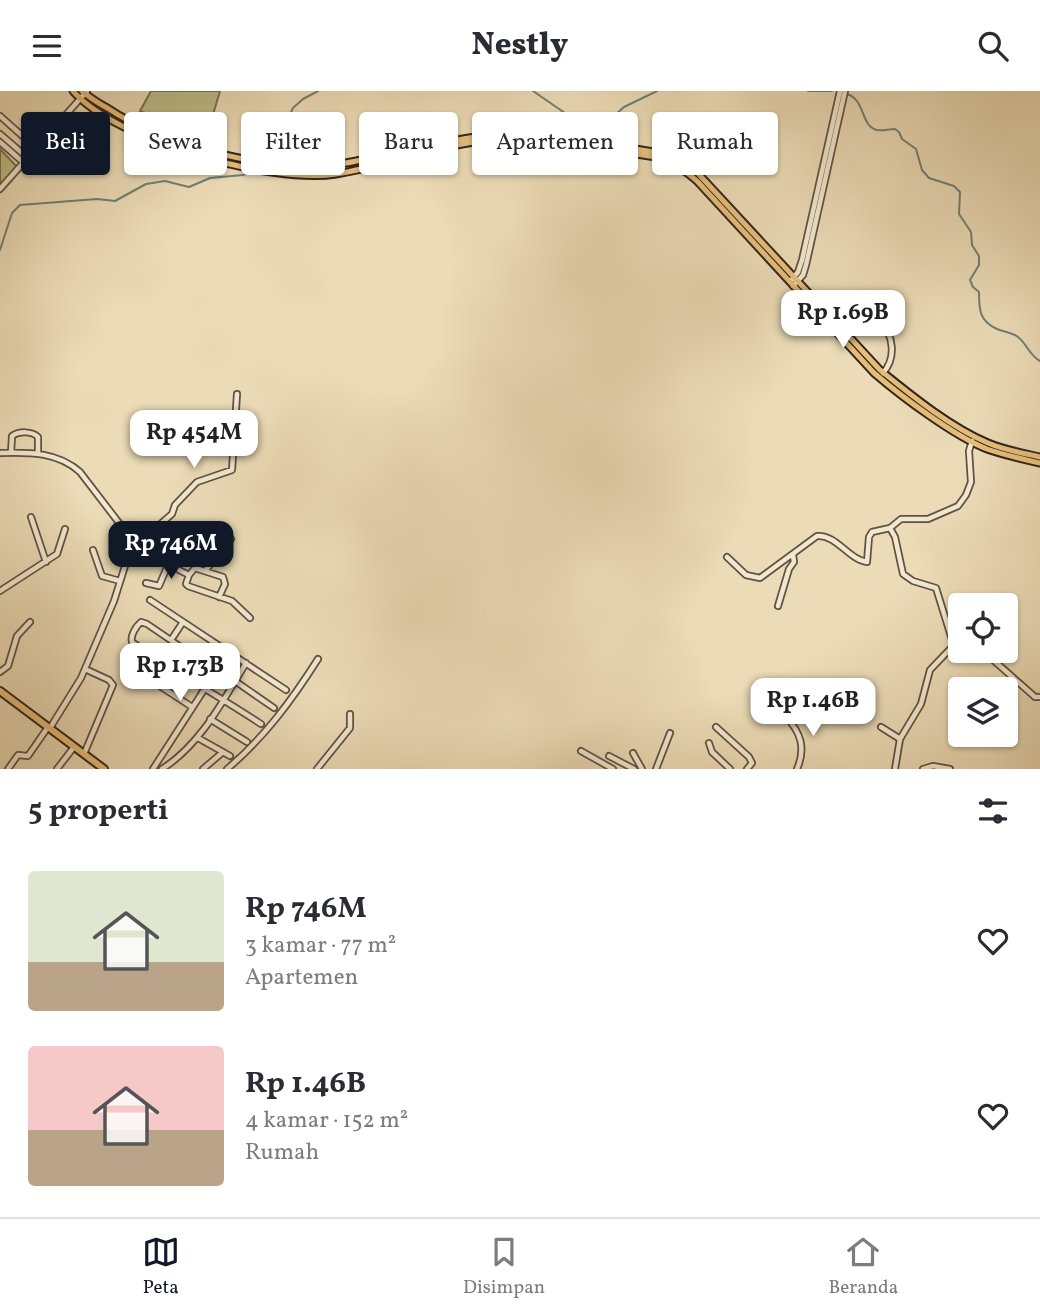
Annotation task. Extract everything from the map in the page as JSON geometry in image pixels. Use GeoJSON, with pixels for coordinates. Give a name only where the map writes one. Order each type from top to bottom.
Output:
{"type":"FeatureCollection","features":[{"type":"Feature","properties":{"kind":"highway"},"geometry":{"type":"LineString","coordinates":[[0,691],[104,769]]}},
{"type":"Feature","properties":{"kind":"main road"},"geometry":{"type":"LineString","coordinates":[[73,91],[84,94],[121,125],[149,138],[201,156],[262,167],[321,167],[487,134],[532,132],[656,157],[682,167],[883,373],[968,433],[991,444],[1040,457]]}},
{"type":"Feature","properties":{"kind":"main road"},"geometry":{"type":"LineString","coordinates":[[794,282],[874,373],[908,399],[972,441],[992,450],[1040,463]]}},
{"type":"Feature","properties":{"kind":"street"},"geometry":{"type":"LineString","coordinates":[[69,112],[84,94]]}},
{"type":"Feature","properties":{"kind":"street"},"geometry":{"type":"LineString","coordinates":[[794,282],[806,265],[842,94]]}},
{"type":"Feature","properties":{"kind":"street"},"geometry":{"type":"LineString","coordinates":[[0,116],[21,135]]}},
{"type":"Feature","properties":{"kind":"street"},"geometry":{"type":"LineString","coordinates":[[0,134],[21,152]]}},
{"type":"Feature","properties":{"kind":"street"},"geometry":{"type":"LineString","coordinates":[[0,142],[21,161]]}},
{"type":"Feature","properties":{"kind":"street"},"geometry":{"type":"LineString","coordinates":[[0,189],[21,165]]}},
{"type":"Feature","properties":{"kind":"street"},"geometry":{"type":"LineString","coordinates":[[826,312],[839,305],[852,305],[862,307],[878,319],[889,338],[893,354],[890,365],[883,373]]}},
{"type":"Feature","properties":{"kind":"street"},"geometry":{"type":"LineString","coordinates":[[8,769],[18,755],[28,756],[49,728],[85,669],[136,545],[172,514],[176,505],[197,482],[232,470],[237,394]]}},
{"type":"Feature","properties":{"kind":"street"},"geometry":{"type":"LineString","coordinates":[[11,453],[12,436],[17,433],[32,433],[38,437],[38,454]]}},
{"type":"Feature","properties":{"kind":"street"},"geometry":{"type":"LineString","coordinates":[[727,557],[746,575],[756,578],[763,576],[822,535],[866,563],[870,534],[876,530],[890,528],[901,519],[928,519],[958,506],[971,482],[969,451],[972,441]]}},
{"type":"Feature","properties":{"kind":"street"},"geometry":{"type":"LineString","coordinates":[[0,453],[38,454],[65,461],[80,472],[136,545],[149,555],[189,575]]}},
{"type":"Feature","properties":{"kind":"street"},"geometry":{"type":"LineString","coordinates":[[31,517],[46,562]]}},
{"type":"Feature","properties":{"kind":"street"},"geometry":{"type":"LineString","coordinates":[[890,528],[895,537],[903,574],[937,590],[948,626]]}},
{"type":"Feature","properties":{"kind":"street"},"geometry":{"type":"LineString","coordinates":[[0,591],[57,555],[65,529]]}},
{"type":"Feature","properties":{"kind":"street"},"geometry":{"type":"LineString","coordinates":[[206,570],[231,539]]}},
{"type":"Feature","properties":{"kind":"street"},"geometry":{"type":"LineString","coordinates":[[93,550],[102,576],[120,582]]}},
{"type":"Feature","properties":{"kind":"street"},"geometry":{"type":"LineString","coordinates":[[778,606],[789,569],[794,562],[793,555]]}},
{"type":"Feature","properties":{"kind":"street"},"geometry":{"type":"LineString","coordinates":[[146,583],[159,586],[168,565]]}},
{"type":"Feature","properties":{"kind":"street"},"geometry":{"type":"LineString","coordinates":[[219,597],[225,585],[225,578],[194,568],[189,575],[188,586],[219,597],[234,602],[250,618]]}},
{"type":"Feature","properties":{"kind":"street"},"geometry":{"type":"LineString","coordinates":[[150,600],[286,690]]}},
{"type":"Feature","properties":{"kind":"street"},"geometry":{"type":"LineString","coordinates":[[0,672],[8,666],[17,636],[30,622]]}},
{"type":"Feature","properties":{"kind":"street"},"geometry":{"type":"LineString","coordinates":[[216,671],[141,622],[131,638],[135,644],[204,690],[261,724]]}},
{"type":"Feature","properties":{"kind":"street"},"geometry":{"type":"LineString","coordinates":[[171,641],[183,622]]}},
{"type":"Feature","properties":{"kind":"street"},"geometry":{"type":"LineString","coordinates":[[153,769],[229,651]]}},
{"type":"Feature","properties":{"kind":"street"},"geometry":{"type":"LineString","coordinates":[[895,769],[900,739],[921,704],[930,670],[948,652]]}},
{"type":"Feature","properties":{"kind":"street"},"geometry":{"type":"LineString","coordinates":[[227,769],[270,727],[318,659]]}},
{"type":"Feature","properties":{"kind":"street"},"geometry":{"type":"LineString","coordinates":[[125,663],[192,707]]}},
{"type":"Feature","properties":{"kind":"street"},"geometry":{"type":"LineString","coordinates":[[162,769],[177,759],[198,738],[246,663]]}},
{"type":"Feature","properties":{"kind":"street"},"geometry":{"type":"LineString","coordinates":[[997,663],[1035,697],[1040,697]]}},
{"type":"Feature","properties":{"kind":"street"},"geometry":{"type":"LineString","coordinates":[[84,754],[113,688],[112,682],[85,669]]}},
{"type":"Feature","properties":{"kind":"street"},"geometry":{"type":"LineString","coordinates":[[235,681],[274,708]]}},
{"type":"Feature","properties":{"kind":"street"},"geometry":{"type":"LineString","coordinates":[[317,769],[350,727],[350,715]]}},
{"type":"Feature","properties":{"kind":"street"},"geometry":{"type":"LineString","coordinates":[[785,716],[800,738],[802,752],[797,769]]}},
{"type":"Feature","properties":{"kind":"street"},"geometry":{"type":"LineString","coordinates":[[210,719],[247,742]]}},
{"type":"Feature","properties":{"kind":"street"},"geometry":{"type":"LineString","coordinates":[[716,727],[749,757],[752,763],[748,768]]}},
{"type":"Feature","properties":{"kind":"street"},"geometry":{"type":"LineString","coordinates":[[881,727],[900,739]]}},
{"type":"Feature","properties":{"kind":"street"},"geometry":{"type":"LineString","coordinates":[[656,769],[670,733]]}},
{"type":"Feature","properties":{"kind":"street"},"geometry":{"type":"LineString","coordinates":[[198,738],[230,757]]}},
{"type":"Feature","properties":{"kind":"street"},"geometry":{"type":"LineString","coordinates":[[709,743],[712,751],[730,769]]}},
{"type":"Feature","properties":{"kind":"street"},"geometry":{"type":"LineString","coordinates":[[57,769],[75,747]]}},
{"type":"Feature","properties":{"kind":"street"},"geometry":{"type":"LineString","coordinates":[[581,751],[613,769]]}},
{"type":"Feature","properties":{"kind":"street"},"geometry":{"type":"LineString","coordinates":[[203,769],[223,752]]}},
{"type":"Feature","properties":{"kind":"street"},"geometry":{"type":"LineString","coordinates":[[633,753],[642,769]]}},
{"type":"Feature","properties":{"kind":"street"},"geometry":{"type":"LineString","coordinates":[[608,756],[634,769]]}},
{"type":"Feature","properties":{"kind":"street"},"geometry":{"type":"LineString","coordinates":[[923,769],[933,766],[950,769]]}},
{"type":"Feature","properties":{"kind":"green space"},"geometry":{"type":"Polygon","coordinates":[[[151,91],[220,91],[214,112],[140,111],[151,91]]]}},
{"type":"Feature","properties":{"kind":"green space"},"geometry":{"type":"Polygon","coordinates":[[[0,149],[18,168],[0,187],[0,149]]]}},
{"type":"Feature","properties":{"kind":"waterway"},"geometry":{"type":"LineString","coordinates":[[291,112],[303,99],[318,91]]}},
{"type":"Feature","properties":{"kind":"waterway"},"geometry":{"type":"LineString","coordinates":[[533,91],[563,112]]}},
{"type":"Feature","properties":{"kind":"waterway"},"geometry":{"type":"LineString","coordinates":[[618,112],[657,91]]}},
{"type":"Feature","properties":{"kind":"waterway"},"geometry":{"type":"LineString","coordinates":[[808,91],[832,91]]}},
{"type":"Feature","properties":{"kind":"waterway"},"geometry":{"type":"LineString","coordinates":[[847,94],[857,102],[872,128],[895,129],[902,139],[916,149],[922,170],[929,178],[954,186],[960,192],[959,214],[971,232],[972,245],[979,256],[979,265],[970,280],[979,292],[981,314],[991,326],[1018,337],[1040,361]]}},
{"type":"Feature","properties":{"kind":"waterway"},"geometry":{"type":"LineString","coordinates":[[0,250],[12,213],[20,205],[97,199],[115,201],[146,184],[165,181],[189,187],[210,178],[243,175]]}}]}
